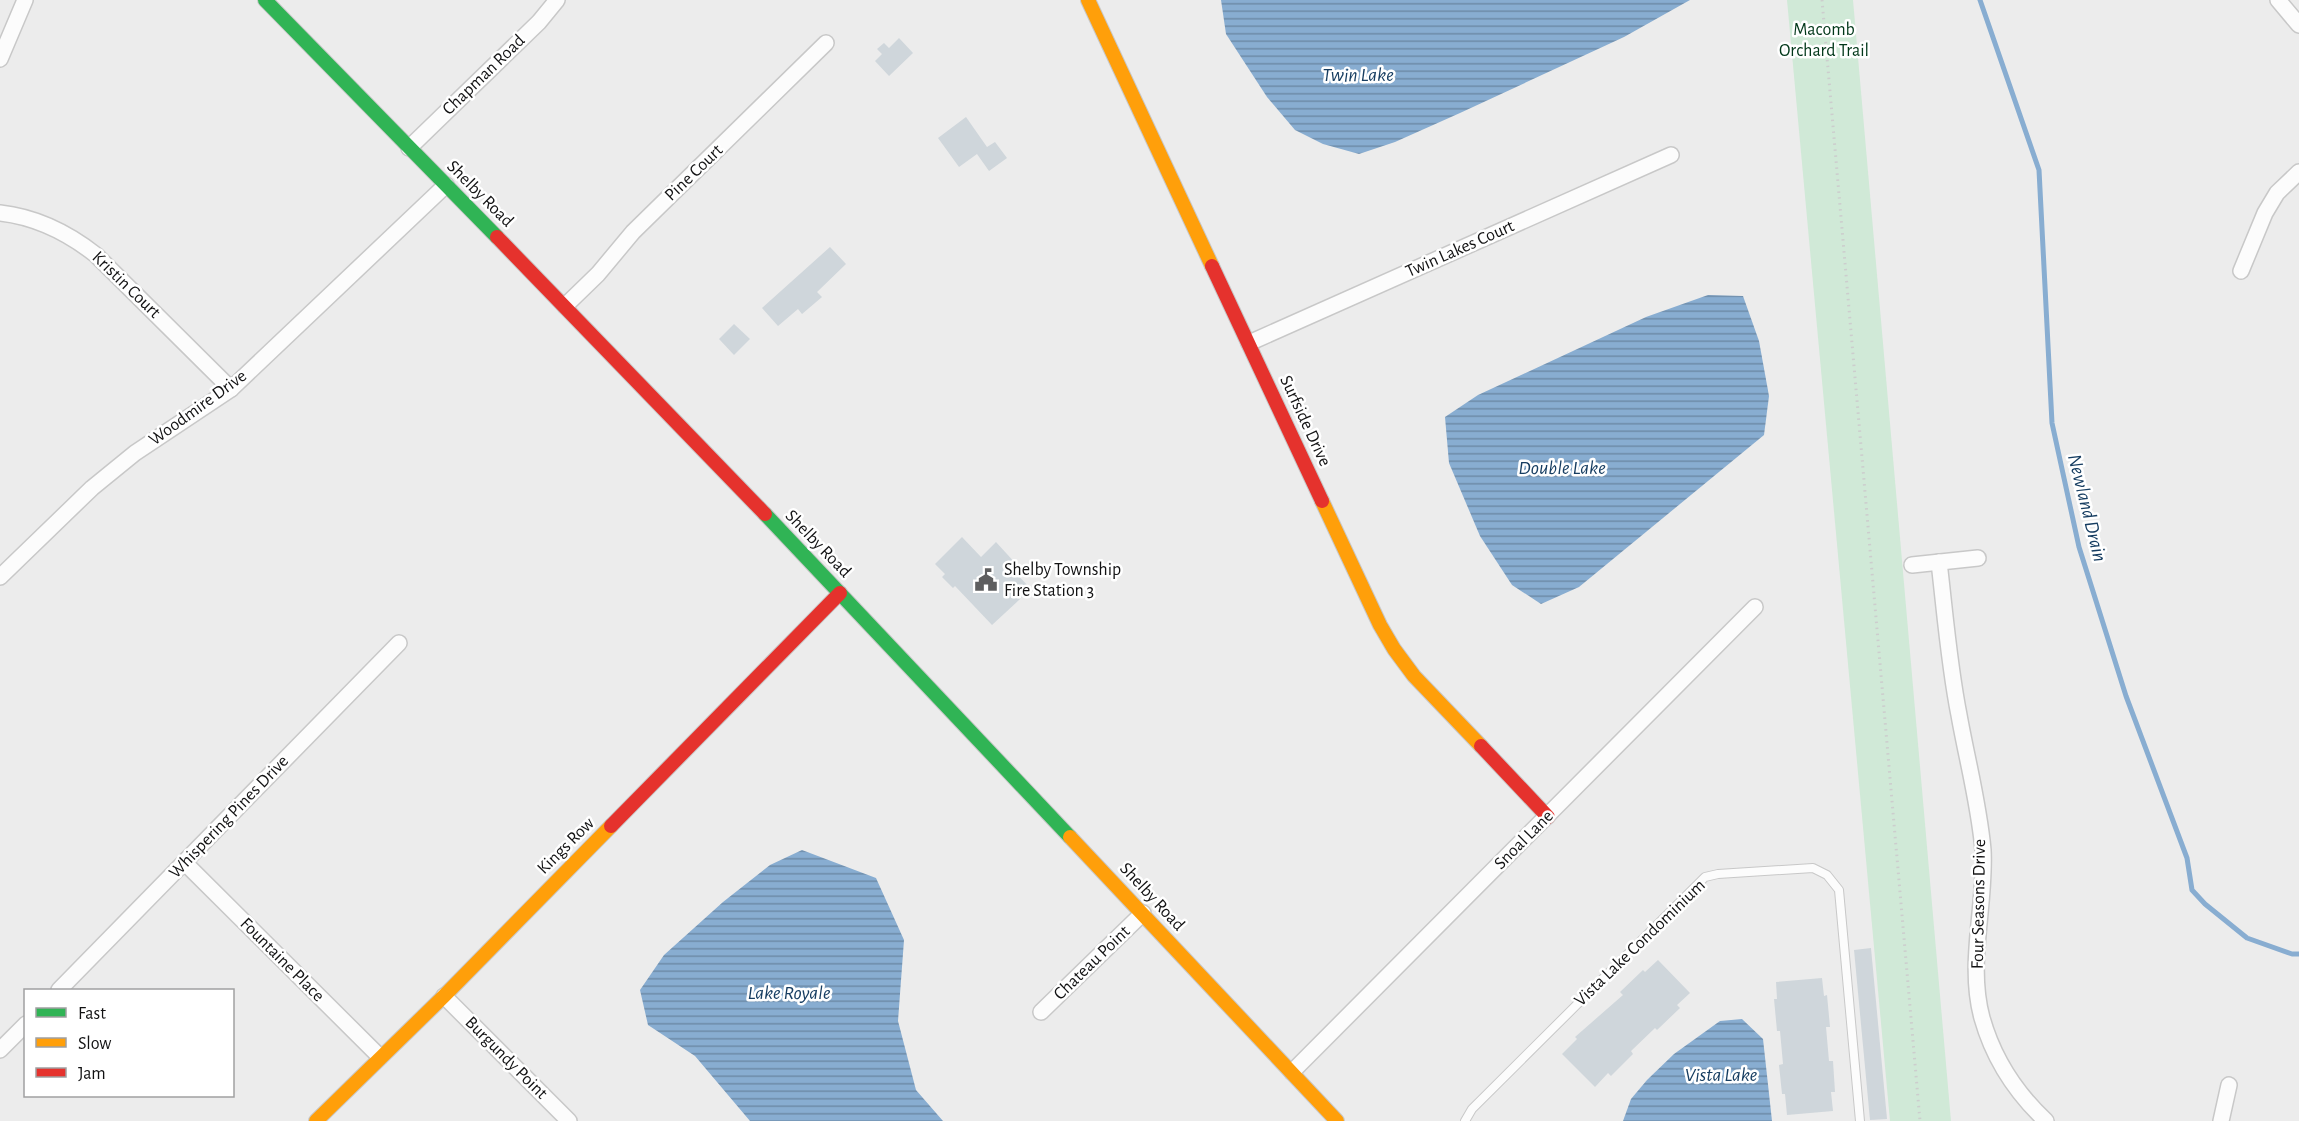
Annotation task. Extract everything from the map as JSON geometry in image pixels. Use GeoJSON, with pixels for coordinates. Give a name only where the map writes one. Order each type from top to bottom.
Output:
{"type":"FeatureCollection","features":[{"type":"Feature","properties":{"kind":"street"},"geometry":{"type":"LineString","coordinates":[[0,59],[25,0]]}},
{"type":"Feature","properties":{"kind":"street","name":"Shelby Road"},"geometry":{"type":"LineString","coordinates":[[265,0],[565,306],[840,593],[1337,1121]]}},
{"type":"Feature","properties":{"kind":"street","name":"Chapman Road"},"geometry":{"type":"LineString","coordinates":[[409,148],[539,22],[557,0]]}},
{"type":"Feature","properties":{"kind":"street","name":"Surfside Drive"},"geometry":{"type":"LineString","coordinates":[[1088,0],[1363,590],[1394,649],[1414,676],[1548,817]]}},
{"type":"Feature","properties":{"kind":"street"},"geometry":{"type":"LineString","coordinates":[[2278,0],[2299,24]]}},
{"type":"Feature","properties":{"kind":"street","name":"Pine Court"},"geometry":{"type":"LineString","coordinates":[[565,306],[598,274],[633,232],[826,43]]}},
{"type":"Feature","properties":{"kind":"street","name":"Twin Lakes Court"},"geometry":{"type":"LineString","coordinates":[[1249,343],[1671,155]]}},
{"type":"Feature","properties":{"kind":"street"},"geometry":{"type":"LineString","coordinates":[[2241,271],[2265,213],[2277,193],[2299,172]]}},
{"type":"Feature","properties":{"kind":"street","name":"Woodmire Drive"},"geometry":{"type":"LineString","coordinates":[[0,578],[92,488],[135,453],[231,388],[446,185]]}},
{"type":"Feature","properties":{"kind":"street","name":"Kristin Court"},"geometry":{"type":"LineString","coordinates":[[0,213],[27,218],[47,225],[82,244],[96,255],[231,388]]}},
{"type":"Feature","properties":{"kind":"street"},"geometry":{"type":"LineString","coordinates":[[1912,565],[1978,558]]}},
{"type":"Feature","properties":{"kind":"street","name":"Four Seasons Drive"},"geometry":{"type":"LineString","coordinates":[[1939,562],[1958,713],[1977,804],[1983,852],[1977,960],[1981,1015],[1989,1042],[2003,1070],[2046,1121]]}},
{"type":"Feature","properties":{"kind":"street","name":"Kings Row"},"geometry":{"type":"LineString","coordinates":[[315,1121],[444,996],[840,593]]}},
{"type":"Feature","properties":{"kind":"street","name":"Snoal Lane"},"geometry":{"type":"LineString","coordinates":[[1292,1072],[1755,607]]}},
{"type":"Feature","properties":{"kind":"street","name":"Whispering Pines Drive"},"geometry":{"type":"LineString","coordinates":[[59,989],[399,643]]}},
{"type":"Feature","properties":{"kind":"street","name":"Fountaine Place"},"geometry":{"type":"LineString","coordinates":[[185,863],[380,1058]]}},
{"type":"Feature","properties":{"kind":"street","name":"Chateau Point"},"geometry":{"type":"LineString","coordinates":[[1041,1012],[1143,913]]}},
{"type":"Feature","properties":{"kind":"street","name":"Burgundy Point"},"geometry":{"type":"LineString","coordinates":[[444,996],[569,1121]]}},
{"type":"Feature","properties":{"kind":"street"},"geometry":{"type":"LineString","coordinates":[[0,1050],[24,1026]]}},
{"type":"Feature","properties":{"kind":"street"},"geometry":{"type":"LineString","coordinates":[[2221,1121],[2229,1085]]}},
{"type":"Feature","properties":{"kind":"lane","name":"Vista Lake Condominium"},"geometry":{"type":"LineString","coordinates":[[1465,1121],[1472,1109],[1705,877],[1718,874],[1812,868],[1827,875],[1839,890],[1860,1121]]}},
{"type":"Feature","properties":{"kind":"path"},"geometry":{"type":"LineString","coordinates":[[1822,0],[1920,1121]]}},
{"type":"Feature","properties":{"kind":"green space","name":"Macomb Orchard Trail"},"geometry":{"type":"Polygon","coordinates":[[[1787,0],[1853,0],[1951,1121],[1890,1121],[1787,0]]]}},
{"type":"Feature","properties":{"kind":"water","name":"Twin Lake"},"geometry":{"type":"Polygon","coordinates":[[[1221,0],[1690,0],[1624,37],[1395,142],[1359,154],[1323,144],[1295,130],[1267,97],[1226,34],[1221,0]]]}},
{"type":"Feature","properties":{"kind":"water","name":"Double Lake"},"geometry":{"type":"Polygon","coordinates":[[[1708,295],[1743,296],[1759,341],[1769,396],[1764,435],[1579,587],[1541,604],[1512,585],[1480,536],[1449,463],[1445,417],[1478,395],[1646,317],[1708,295]]]}},
{"type":"Feature","properties":{"kind":"water","name":"Lake Royale"},"geometry":{"type":"Polygon","coordinates":[[[802,850],[876,878],[904,940],[898,1021],[916,1090],[943,1121],[750,1121],[695,1056],[648,1025],[640,990],[664,955],[723,902],[770,865],[802,850]]]}},
{"type":"Feature","properties":{"kind":"water","name":"Vista Lake"},"geometry":{"type":"Polygon","coordinates":[[[1742,1019],[1763,1039],[1772,1121],[1623,1121],[1631,1099],[1674,1054],[1720,1021],[1742,1019]]]}},
{"type":"Feature","properties":{"kind":"building"},"geometry":{"type":"Polygon","coordinates":[[[899,38],[913,53],[889,76],[875,61],[882,54],[877,49],[884,43],[889,48],[899,38]]]}},
{"type":"Feature","properties":{"kind":"building"},"geometry":{"type":"Polygon","coordinates":[[[966,117],[987,147],[995,142],[1007,158],[989,171],[977,154],[959,167],[938,138],[966,117]]]}},
{"type":"Feature","properties":{"kind":"building"},"geometry":{"type":"Polygon","coordinates":[[[830,247],[846,264],[817,292],[822,297],[802,314],[798,309],[778,326],[762,308],[830,247]]]}},
{"type":"Feature","properties":{"kind":"building"},"geometry":{"type":"Polygon","coordinates":[[[734,324],[750,339],[734,355],[719,339],[734,324]]]}},
{"type":"Feature","properties":{"kind":"building"},"geometry":{"type":"Polygon","coordinates":[[[962,537],[981,557],[996,542],[1017,565],[1012,569],[1031,589],[992,625],[955,586],[953,588],[942,577],[945,574],[935,564],[962,537]]]}},
{"type":"Feature","properties":{"kind":"building"},"geometry":{"type":"Polygon","coordinates":[[[1871,948],[1887,1119],[1870,1120],[1854,950],[1871,948]]]}},
{"type":"Feature","properties":{"kind":"building"},"geometry":{"type":"Polygon","coordinates":[[[1658,960],[1690,993],[1677,1005],[1680,1008],[1631,1051],[1633,1054],[1611,1076],[1608,1073],[1595,1087],[1562,1054],[1577,1039],[1575,1037],[1623,995],[1620,992],[1643,970],[1645,972],[1658,960]]]}},
{"type":"Feature","properties":{"kind":"building"},"geometry":{"type":"Polygon","coordinates":[[[1822,978],[1824,996],[1827,995],[1830,1027],[1826,1027],[1829,1061],[1833,1061],[1835,1092],[1831,1092],[1833,1111],[1787,1115],[1779,1065],[1783,1064],[1774,999],[1777,999],[1776,982],[1822,978]]]}},
{"type":"Feature","properties":{"kind":"waterway","name":"Newland Drain"},"geometry":{"type":"LineString","coordinates":[[1980,0],[2039,170],[2052,423],[2079,547],[2126,696],[2187,858],[2192,890],[2205,904],[2247,938],[2292,954],[2299,954]]}},
{"type":"Feature","properties":{"kind":"traffic: fast"},"geometry":{"type":"LineString","coordinates":[[265,0],[497,237]]}},
{"type":"Feature","properties":{"kind":"traffic: fast"},"geometry":{"type":"LineString","coordinates":[[765,514],[1070,837]]}},
{"type":"Feature","properties":{"kind":"traffic: slow"},"geometry":{"type":"LineString","coordinates":[[1088,0],[1212,266]]}},
{"type":"Feature","properties":{"kind":"traffic: slow"},"geometry":{"type":"LineString","coordinates":[[1322,501],[1380,625],[1394,649],[1414,676],[1481,746]]}},
{"type":"Feature","properties":{"kind":"traffic: slow"},"geometry":{"type":"LineString","coordinates":[[316,1121],[444,996],[611,826]]}},
{"type":"Feature","properties":{"kind":"traffic: slow"},"geometry":{"type":"LineString","coordinates":[[1070,837],[1337,1121]]}},
{"type":"Feature","properties":{"kind":"traffic: jam"},"geometry":{"type":"LineString","coordinates":[[497,237],[765,514]]}},
{"type":"Feature","properties":{"kind":"traffic: jam"},"geometry":{"type":"LineString","coordinates":[[1212,266],[1322,501]]}},
{"type":"Feature","properties":{"kind":"traffic: jam"},"geometry":{"type":"LineString","coordinates":[[611,826],[840,593]]}},
{"type":"Feature","properties":{"kind":"traffic: jam"},"geometry":{"type":"LineString","coordinates":[[1481,746],[1548,817]]}},
{"type":"Feature","properties":{"kind":"place","name":"Shelby Township Fire Station 3"},"geometry":{"type":"Point","coordinates":[986,580]}}]}
